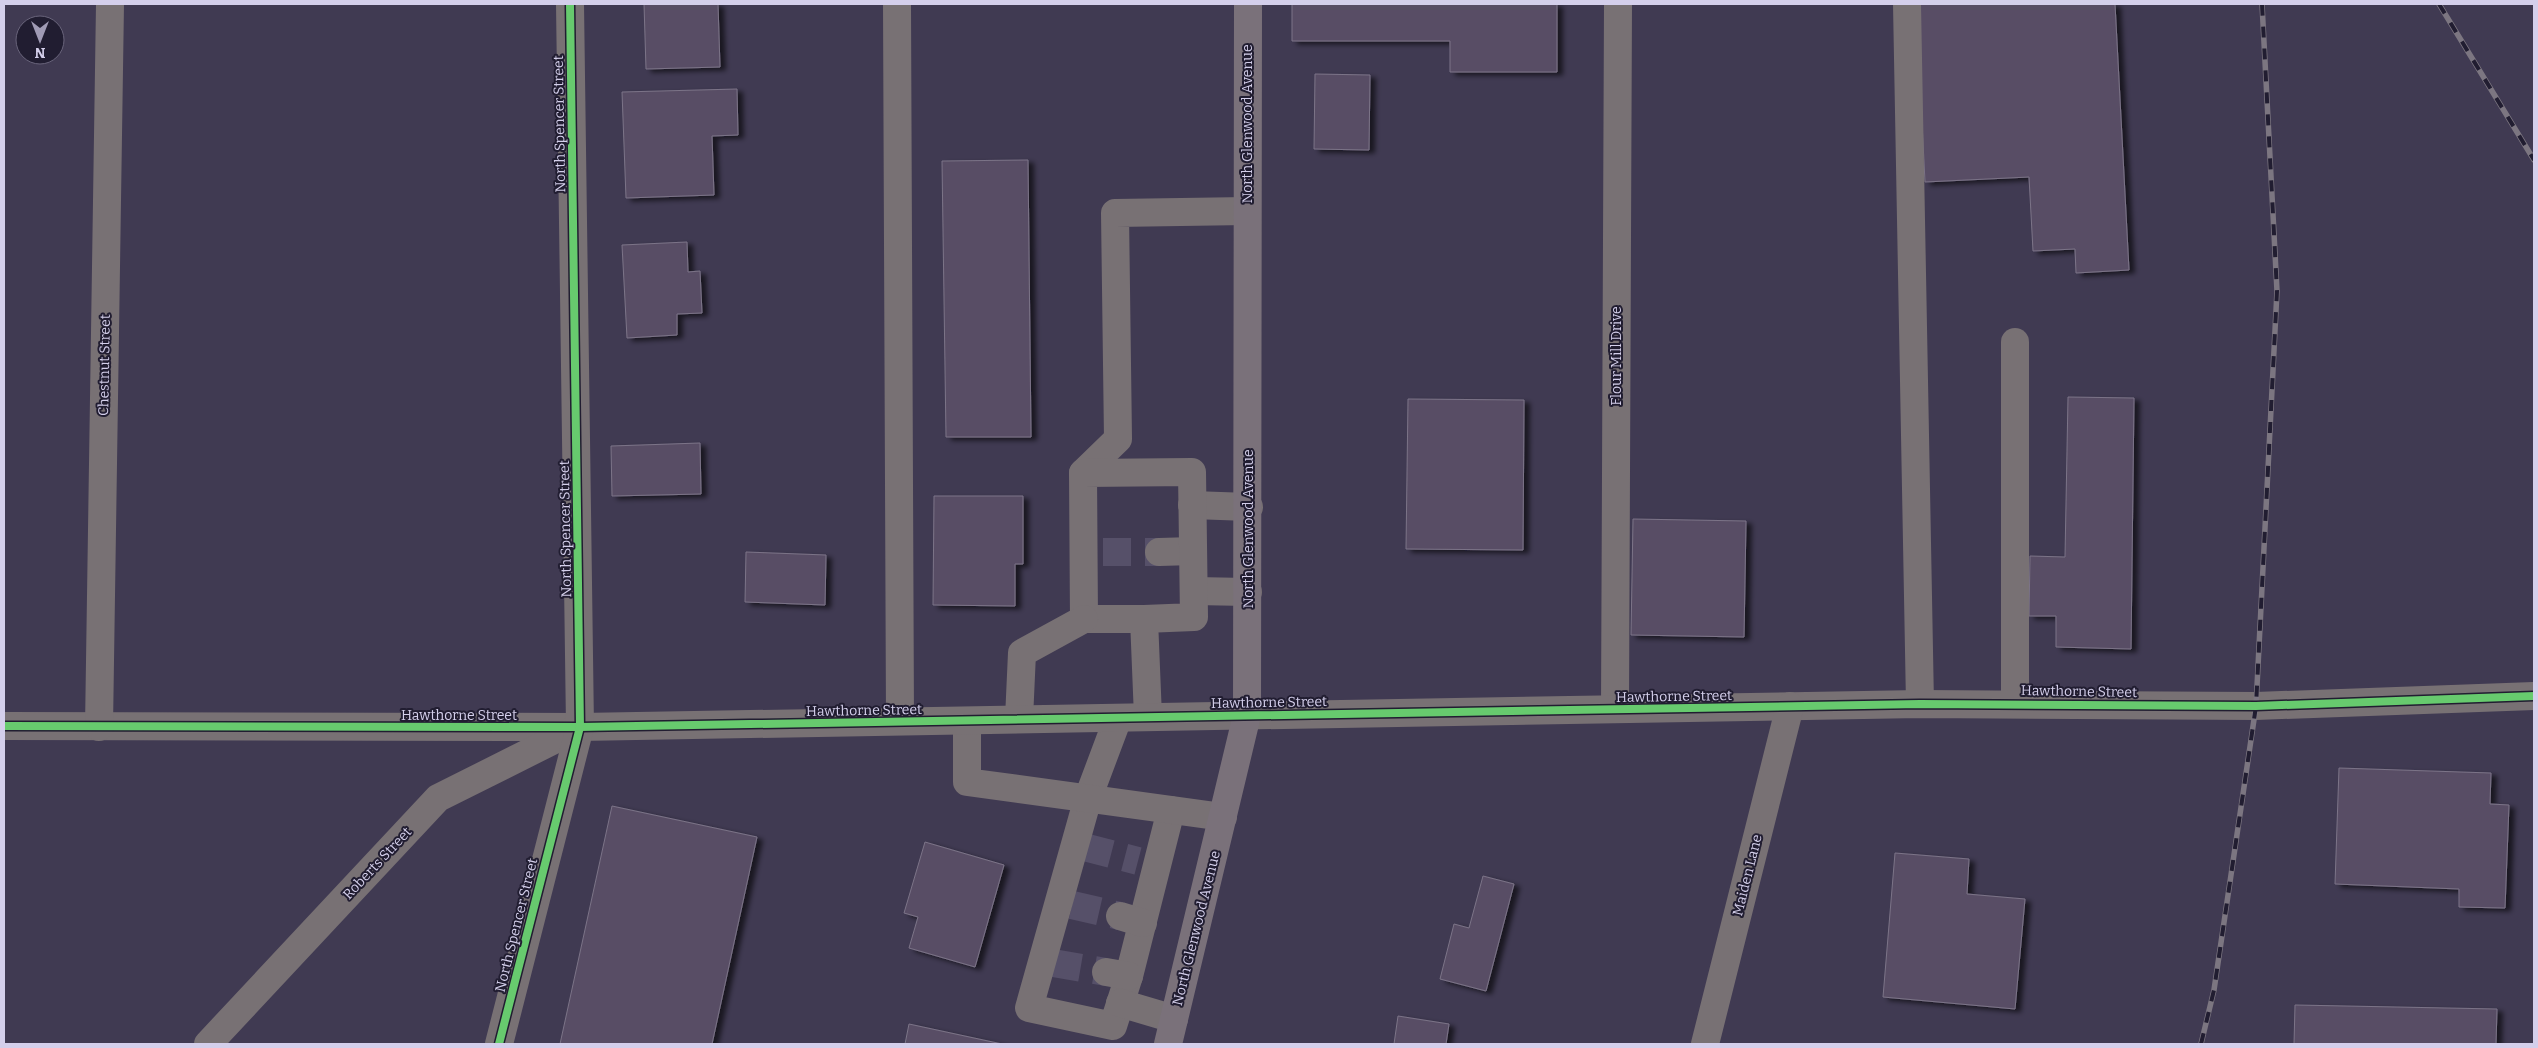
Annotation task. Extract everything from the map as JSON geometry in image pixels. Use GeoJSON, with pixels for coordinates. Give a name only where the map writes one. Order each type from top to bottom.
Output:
{"type":"FeatureCollection","features":[{"type":"Feature","properties":{"kind":"main road","name":"North Glenwood Avenue"},"geometry":{"type":"LineString","coordinates":[[1171,1032],[1247,715],[1248,4]]}},
{"type":"Feature","properties":{"kind":"street","name":"Chestnut Street"},"geometry":{"type":"LineString","coordinates":[[99,727],[110,4]]}},
{"type":"Feature","properties":{"kind":"street","name":"North Spencer Street"},"geometry":{"type":"LineString","coordinates":[[499,1044],[580,728],[570,4]]}},
{"type":"Feature","properties":{"kind":"street"},"geometry":{"type":"LineString","coordinates":[[897,4],[900,721]]}},
{"type":"Feature","properties":{"kind":"street","name":"Flour Mill Drive"},"geometry":{"type":"LineString","coordinates":[[1615,709],[1618,4]]}},
{"type":"Feature","properties":{"kind":"street"},"geometry":{"type":"LineString","coordinates":[[1907,4],[1920,704]]}},
{"type":"Feature","properties":{"kind":"street"},"geometry":{"type":"LineString","coordinates":[[1083,473],[1118,439],[1115,213],[1247,211]]}},
{"type":"Feature","properties":{"kind":"street"},"geometry":{"type":"LineString","coordinates":[[2015,342],[2016,703]]}},
{"type":"Feature","properties":{"kind":"street"},"geometry":{"type":"LineString","coordinates":[[1019,719],[1022,653],[1084,619],[1144,620],[1194,617],[1192,472],[1083,473]]}},
{"type":"Feature","properties":{"kind":"street"},"geometry":{"type":"LineString","coordinates":[[1083,473],[1093,552],[1084,619]]}},
{"type":"Feature","properties":{"kind":"street"},"geometry":{"type":"LineString","coordinates":[[1192,505],[1248,507]]}},
{"type":"Feature","properties":{"kind":"street"},"geometry":{"type":"LineString","coordinates":[[1159,552],[1193,551]]}},
{"type":"Feature","properties":{"kind":"street"},"geometry":{"type":"LineString","coordinates":[[1194,591],[1248,592]]}},
{"type":"Feature","properties":{"kind":"street"},"geometry":{"type":"LineString","coordinates":[[1144,620],[1148,717]]}},
{"type":"Feature","properties":{"kind":"street","name":"Hawthorne Street"},"geometry":{"type":"LineString","coordinates":[[4,726],[580,728],[1920,704],[2016,703],[2256,706],[2534,696]]}},
{"type":"Feature","properties":{"kind":"street","name":"Maiden Lane"},"geometry":{"type":"LineString","coordinates":[[1705,1044],[1790,706]]}},
{"type":"Feature","properties":{"kind":"street"},"geometry":{"type":"LineString","coordinates":[[1118,718],[1088,798],[1080,846],[1065,904],[1048,961],[1029,1008],[1114,1026],[1120,1003],[1117,974],[1131,920],[1147,863],[1171,810]]}},
{"type":"Feature","properties":{"kind":"street"},"geometry":{"type":"LineString","coordinates":[[967,721],[967,782],[1223,816]]}},
{"type":"Feature","properties":{"kind":"street","name":"Roberts Street"},"geometry":{"type":"LineString","coordinates":[[208,1044],[438,798],[580,728]]}},
{"type":"Feature","properties":{"kind":"street"},"geometry":{"type":"LineString","coordinates":[[1120,1003],[1171,1032]]}},
{"type":"Feature","properties":{"kind":"building"},"geometry":{"type":"Polygon","coordinates":[[[644,4],[718,4],[720,67],[646,69],[644,4]]]}},
{"type":"Feature","properties":{"kind":"building"},"geometry":{"type":"Polygon","coordinates":[[[1292,4],[1557,4],[1557,72],[1450,72],[1450,41],[1292,41],[1292,4]]]}},
{"type":"Feature","properties":{"kind":"building"},"geometry":{"type":"Polygon","coordinates":[[[1916,4],[2115,4],[2129,270],[2076,273],[2075,249],[2033,251],[2029,177],[1925,182],[1916,4]]]}},
{"type":"Feature","properties":{"kind":"building"},"geometry":{"type":"Polygon","coordinates":[[[1315,74],[1370,75],[1369,150],[1314,149],[1315,74]]]}},
{"type":"Feature","properties":{"kind":"building"},"geometry":{"type":"Polygon","coordinates":[[[737,89],[738,135],[712,136],[714,195],[626,198],[622,92],[737,89]]]}},
{"type":"Feature","properties":{"kind":"building"},"geometry":{"type":"Polygon","coordinates":[[[1028,160],[1031,437],[946,437],[942,161],[1028,160]]]}},
{"type":"Feature","properties":{"kind":"building"},"geometry":{"type":"Polygon","coordinates":[[[687,242],[688,272],[700,271],[702,313],[677,314],[677,335],[627,338],[622,245],[687,242]]]}},
{"type":"Feature","properties":{"kind":"building"},"geometry":{"type":"Polygon","coordinates":[[[2068,397],[2134,398],[2131,649],[2056,647],[2056,616],[2029,616],[2030,556],[2065,557],[2068,397]]]}},
{"type":"Feature","properties":{"kind":"building"},"geometry":{"type":"Polygon","coordinates":[[[1408,399],[1524,400],[1523,550],[1406,549],[1408,399]]]}},
{"type":"Feature","properties":{"kind":"building"},"geometry":{"type":"Polygon","coordinates":[[[700,443],[701,494],[612,496],[611,446],[700,443]]]}},
{"type":"Feature","properties":{"kind":"building"},"geometry":{"type":"Polygon","coordinates":[[[934,496],[1023,496],[1023,564],[1015,564],[1015,606],[933,605],[934,496]]]}},
{"type":"Feature","properties":{"kind":"building"},"geometry":{"type":"Polygon","coordinates":[[[1633,519],[1746,521],[1744,637],[1631,635],[1633,519]]]}},
{"type":"Feature","properties":{"kind":"building"},"geometry":{"type":"Polygon","coordinates":[[[746,552],[826,555],[825,605],[745,602],[746,552]]]}},
{"type":"Feature","properties":{"kind":"building"},"geometry":{"type":"Polygon","coordinates":[[[2339,768],[2491,773],[2490,804],[2509,805],[2505,908],[2459,907],[2459,889],[2335,884],[2339,768]]]}},
{"type":"Feature","properties":{"kind":"building"},"geometry":{"type":"Polygon","coordinates":[[[612,806],[757,837],[712,1044],[560,1044],[612,806]]]}},
{"type":"Feature","properties":{"kind":"building"},"geometry":{"type":"Polygon","coordinates":[[[925,842],[1004,865],[975,967],[909,948],[918,917],[904,913],[925,842]]]}},
{"type":"Feature","properties":{"kind":"building"},"geometry":{"type":"Polygon","coordinates":[[[1895,853],[1969,859],[1967,894],[2025,899],[2015,1009],[1883,997],[1895,853]]]}},
{"type":"Feature","properties":{"kind":"building"},"geometry":{"type":"Polygon","coordinates":[[[1483,876],[1514,884],[1486,991],[1440,979],[1454,924],[1469,928],[1483,876]]]}},
{"type":"Feature","properties":{"kind":"building"},"geometry":{"type":"Polygon","coordinates":[[[2295,1005],[2497,1009],[2496,1044],[2294,1044],[2295,1005]]]}},
{"type":"Feature","properties":{"kind":"building"},"geometry":{"type":"Polygon","coordinates":[[[1398,1016],[1449,1024],[1446,1044],[1394,1044],[1398,1016]]]}},
{"type":"Feature","properties":{"kind":"building"},"geometry":{"type":"Polygon","coordinates":[[[909,1024],[1002,1044],[905,1044],[909,1024]]]}},
{"type":"Feature","properties":{"kind":"tunnel"},"geometry":{"type":"LineString","coordinates":[[1103,552],[1159,552]]}},
{"type":"Feature","properties":{"kind":"tunnel"},"geometry":{"type":"LineString","coordinates":[[1084,847],[1138,861]]}},
{"type":"Feature","properties":{"kind":"tunnel"},"geometry":{"type":"LineString","coordinates":[[1072,905],[1120,916]]}},
{"type":"Feature","properties":{"kind":"tunnel"},"geometry":{"type":"LineString","coordinates":[[1053,963],[1106,972]]}},
{"type":"Feature","properties":{"kind":"railway"},"geometry":{"type":"LineString","coordinates":[[2201,1044],[2214,990],[2256,706],[2277,291],[2262,4]]}},
{"type":"Feature","properties":{"kind":"railway"},"geometry":{"type":"LineString","coordinates":[[2439,4],[2534,160]]}},
{"type":"Feature","properties":{"kind":"cycle path"},"geometry":{"type":"LineString","coordinates":[[499,1044],[580,727],[570,4]]}},
{"type":"Feature","properties":{"kind":"cycle path"},"geometry":{"type":"LineString","coordinates":[[4,726],[580,727],[1920,704],[2256,706],[2534,696]]}}]}
